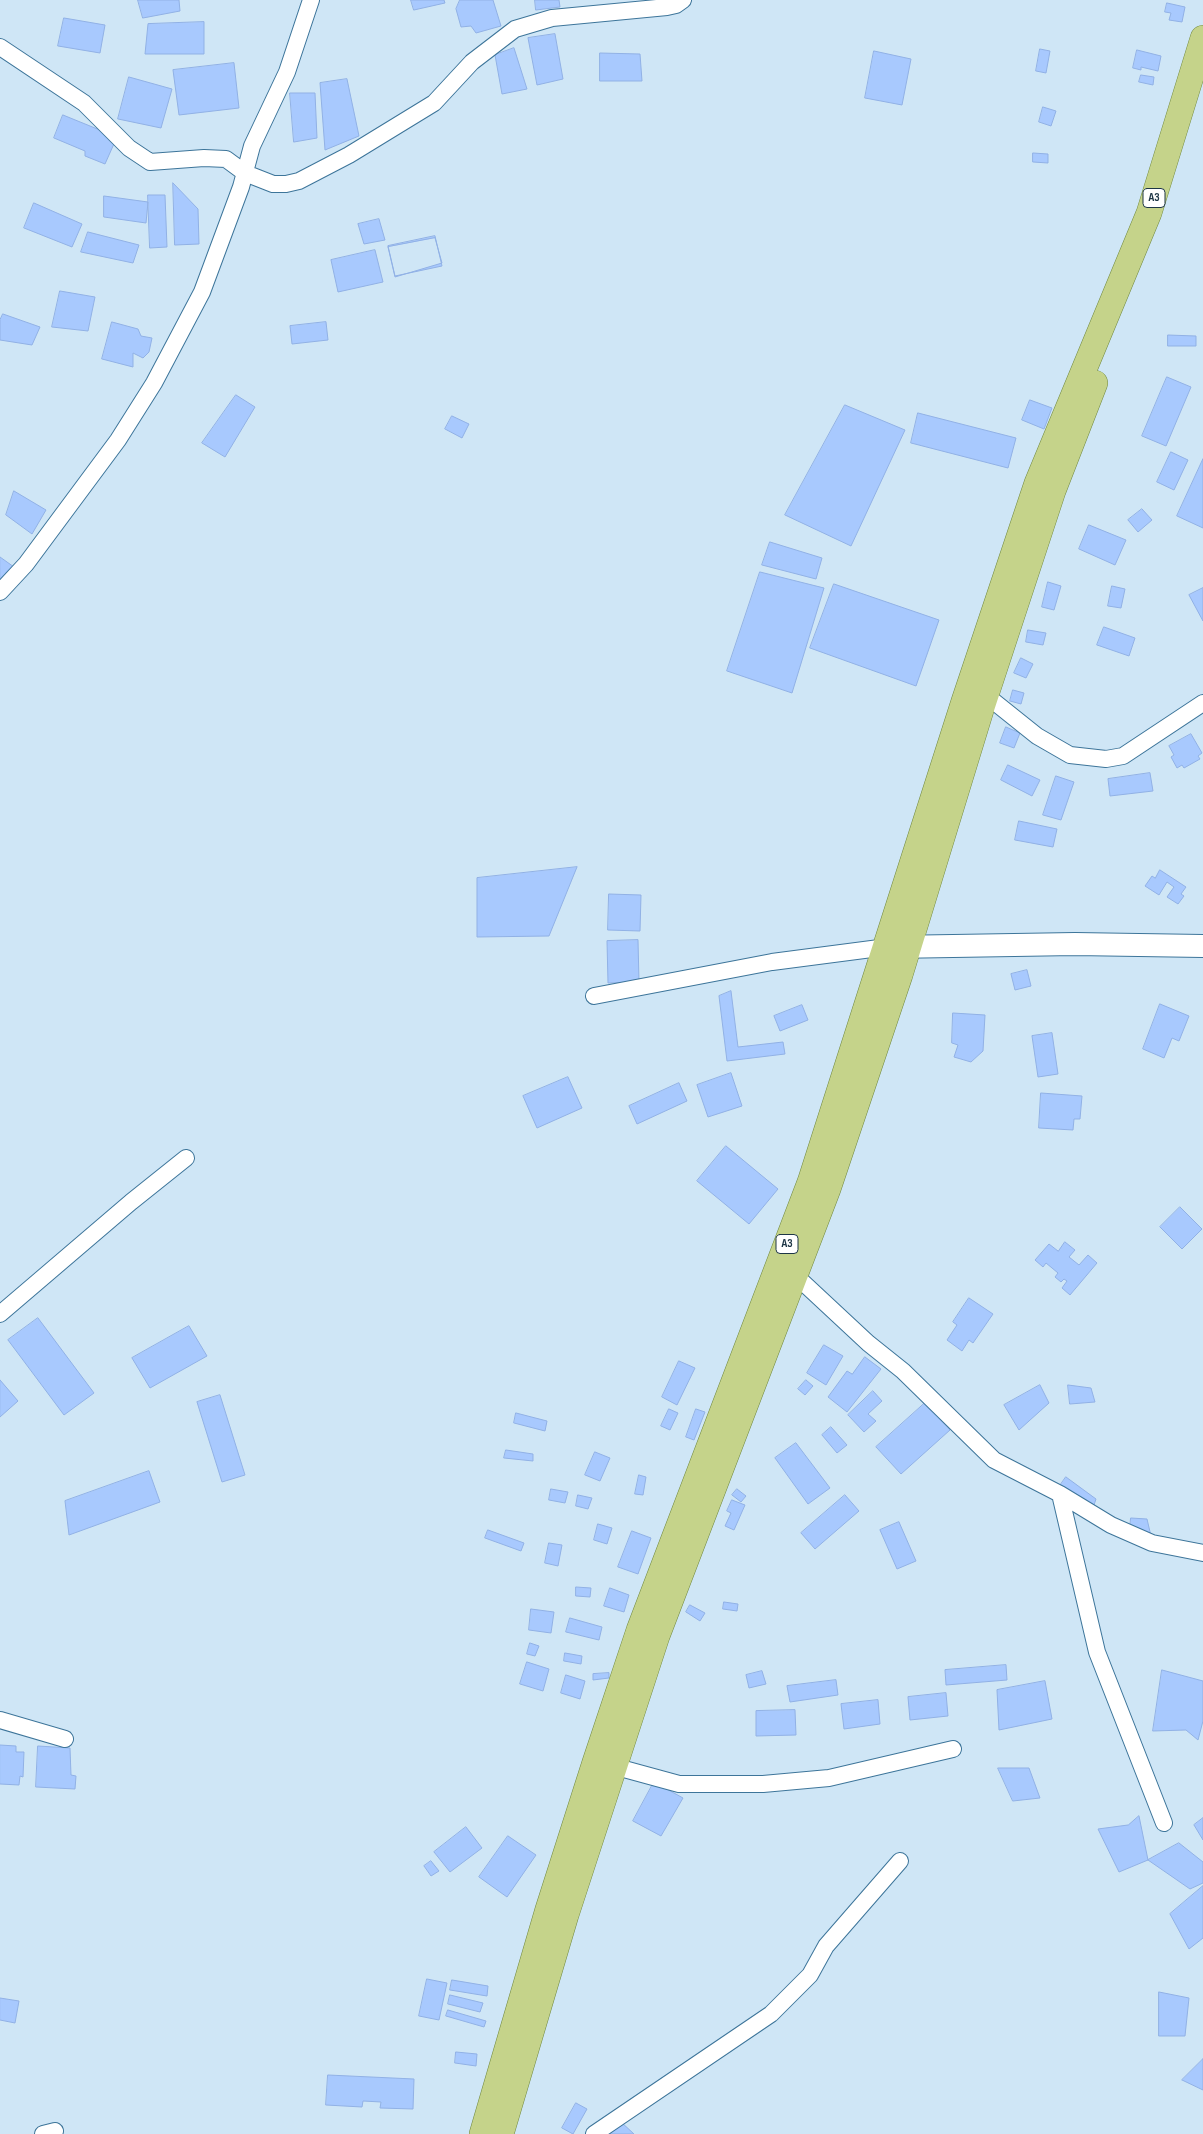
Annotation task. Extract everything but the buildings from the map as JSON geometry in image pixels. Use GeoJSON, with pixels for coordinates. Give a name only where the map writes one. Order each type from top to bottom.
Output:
{"type":"FeatureCollection","features":[{"type":"Feature","properties":{"kind":"main road","name":"A3"},"geometry":{"type":"LineString","coordinates":[[482,2134],[548,1909],[594,1762],[796,1276],[828,1189],[898,946],[964,701],[1037,483],[1090,353],[1134,272],[1149,214],[1203,38]]}},
{"type":"Feature","properties":{"kind":"main road","name":"A3"},"geometry":{"type":"LineString","coordinates":[[501,2134],[566,1915],[613,1766],[648,1633],[987,696],[1053,491],[1134,272],[1203,99]]}},
{"type":"Feature","properties":{"kind":"street"},"geometry":{"type":"LineString","coordinates":[[0,592],[26,564],[118,440],[154,383],[202,292],[246,173],[252,146],[286,72],[311,0]]}},
{"type":"Feature","properties":{"kind":"street"},"geometry":{"type":"LineString","coordinates":[[0,47],[84,103],[129,148],[150,162],[204,158],[226,159],[246,173],[273,184],[286,184],[299,181],[349,155],[434,104],[472,62],[515,29],[552,18],[667,8],[683,0]]}},
{"type":"Feature","properties":{"kind":"street"},"geometry":{"type":"LineString","coordinates":[[987,696],[1037,736],[1070,756],[1106,759],[1123,756],[1203,703]]}},
{"type":"Feature","properties":{"kind":"street"},"geometry":{"type":"LineString","coordinates":[[594,996],[772,962],[850,954],[898,946],[1075,944],[1203,946]]}},
{"type":"Feature","properties":{"kind":"street"},"geometry":{"type":"LineString","coordinates":[[0,1314],[131,1202],[186,1158]]}},
{"type":"Feature","properties":{"kind":"street"},"geometry":{"type":"LineString","coordinates":[[796,1276],[868,1343],[903,1370],[994,1460],[1060,1494],[1111,1525],[1152,1543],[1203,1553]]}},
{"type":"Feature","properties":{"kind":"street"},"geometry":{"type":"LineString","coordinates":[[1060,1494],[1097,1652],[1164,1823]]}},
{"type":"Feature","properties":{"kind":"street"},"geometry":{"type":"LineString","coordinates":[[0,1720],[65,1739]]}},
{"type":"Feature","properties":{"kind":"street"},"geometry":{"type":"LineString","coordinates":[[613,1766],[679,1784],[763,1784],[829,1778],[953,1749]]}},
{"type":"Feature","properties":{"kind":"street"},"geometry":{"type":"LineString","coordinates":[[594,2134],[771,2014],[810,1975],[826,1946],[900,1861]]}}]}
